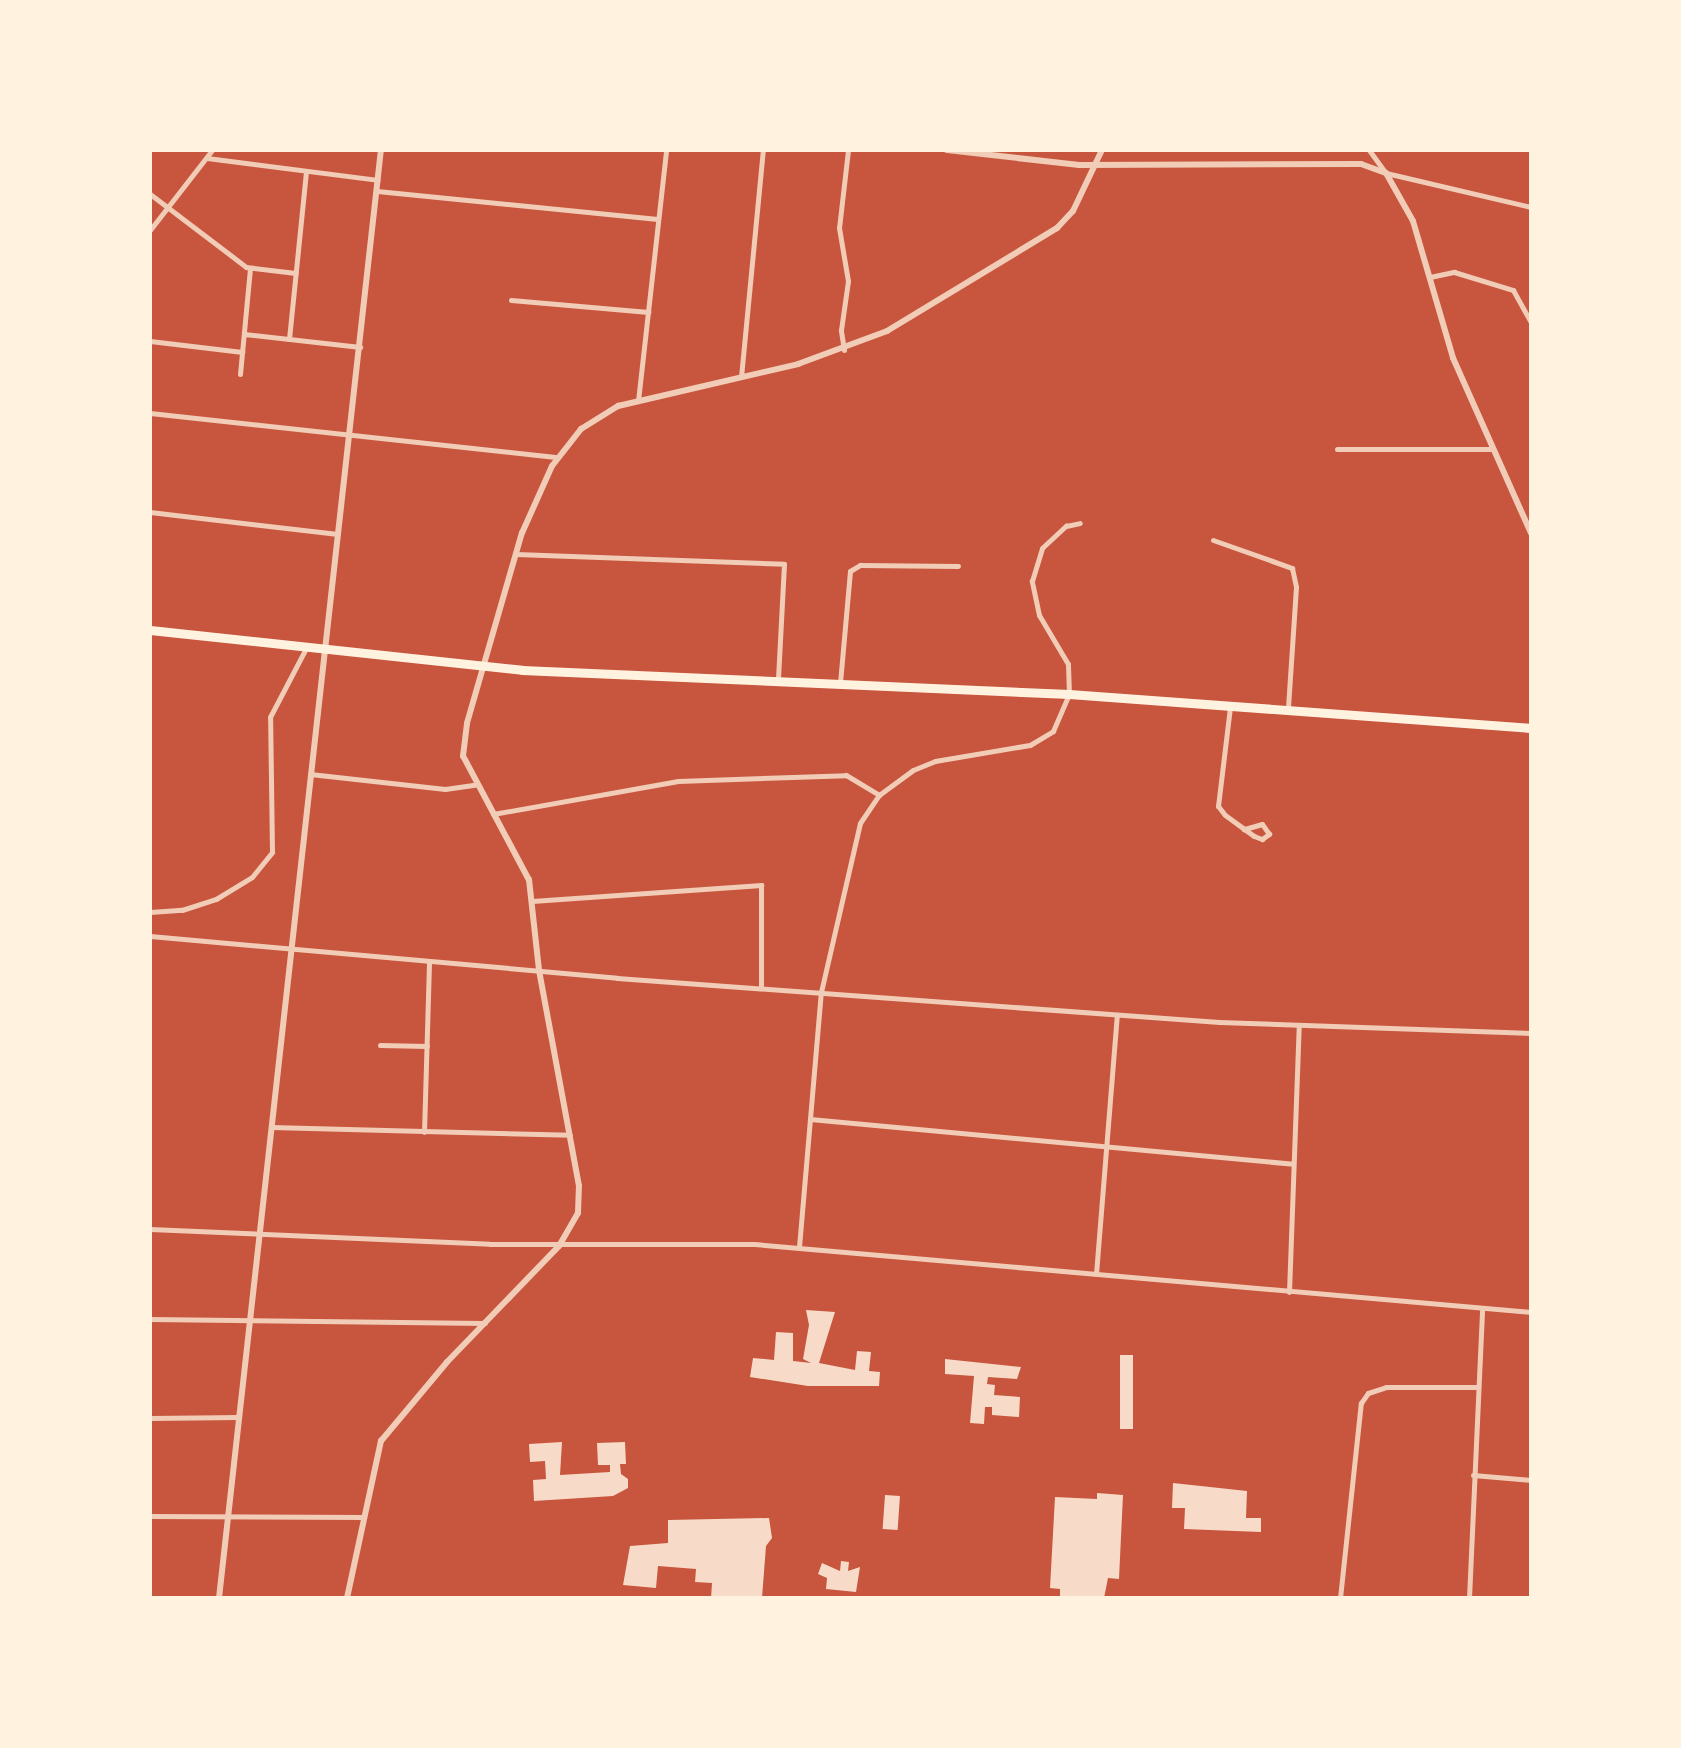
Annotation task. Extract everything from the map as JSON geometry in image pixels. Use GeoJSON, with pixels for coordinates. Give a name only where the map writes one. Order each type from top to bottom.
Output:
{"type":"FeatureCollection","features":[{"type":"Feature","properties":{"kind":"highway"},"geometry":{"type":"LineString","coordinates":[[150,630],[484,666],[1069,694],[1531,728]]}},
{"type":"Feature","properties":{"kind":"street"},"geometry":{"type":"LineString","coordinates":[[150,230],[212,150]]}},
{"type":"Feature","properties":{"kind":"street"},"geometry":{"type":"LineString","coordinates":[[219,1598],[381,150]]}},
{"type":"Feature","properties":{"kind":"street"},"geometry":{"type":"LineString","coordinates":[[638,401],[666,150]]}},
{"type":"Feature","properties":{"kind":"street"},"geometry":{"type":"LineString","coordinates":[[741,377],[763,150]]}},
{"type":"Feature","properties":{"kind":"street"},"geometry":{"type":"LineString","coordinates":[[844,350],[841,330],[848,281],[839,228],[848,150]]}},
{"type":"Feature","properties":{"kind":"street"},"geometry":{"type":"LineString","coordinates":[[947,150],[1095,165],[1361,164],[1386,173],[1531,207]]}},
{"type":"Feature","properties":{"kind":"street"},"geometry":{"type":"LineString","coordinates":[[347,1598],[381,1441],[485,1323],[559,1246],[572,1230],[581,1201],[539,970],[532,901],[522,861],[475,785],[463,756],[484,666],[516,554],[537,494],[558,457],[592,420],[638,401],[844,350],[887,331],[1057,228],[1073,211],[1102,150]]}},
{"type":"Feature","properties":{"kind":"street"},"geometry":{"type":"LineString","coordinates":[[1369,150],[1405,201],[1453,358],[1531,533]]}},
{"type":"Feature","properties":{"kind":"street"},"geometry":{"type":"LineString","coordinates":[[207,158],[378,180]]}},
{"type":"Feature","properties":{"kind":"street"},"geometry":{"type":"LineString","coordinates":[[289,339],[306,172]]}},
{"type":"Feature","properties":{"kind":"street"},"geometry":{"type":"LineString","coordinates":[[377,191],[658,219]]}},
{"type":"Feature","properties":{"kind":"street"},"geometry":{"type":"LineString","coordinates":[[150,194],[250,268],[296,273]]}},
{"type":"Feature","properties":{"kind":"street"},"geometry":{"type":"LineString","coordinates":[[240,374],[250,268]]}},
{"type":"Feature","properties":{"kind":"street"},"geometry":{"type":"LineString","coordinates":[[1430,277],[1454,272],[1513,290],[1531,322]]}},
{"type":"Feature","properties":{"kind":"street"},"geometry":{"type":"LineString","coordinates":[[511,300],[648,312]]}},
{"type":"Feature","properties":{"kind":"street"},"geometry":{"type":"LineString","coordinates":[[244,334],[360,347]]}},
{"type":"Feature","properties":{"kind":"street"},"geometry":{"type":"LineString","coordinates":[[150,341],[242,352]]}},
{"type":"Feature","properties":{"kind":"street"},"geometry":{"type":"LineString","coordinates":[[150,413],[558,457]]}},
{"type":"Feature","properties":{"kind":"street"},"geometry":{"type":"LineString","coordinates":[[1337,449],[1491,449]]}},
{"type":"Feature","properties":{"kind":"street"},"geometry":{"type":"LineString","coordinates":[[150,512],[338,534]]}},
{"type":"Feature","properties":{"kind":"street"},"geometry":{"type":"LineString","coordinates":[[799,1247],[821,992],[856,836],[879,795],[904,775],[935,761],[1043,740],[1060,721],[1069,694],[1068,664],[1039,615],[1032,581],[1042,548],[1066,526],[1080,523]]}},
{"type":"Feature","properties":{"kind":"street"},"geometry":{"type":"LineString","coordinates":[[1213,540],[1292,568],[1296,587],[1288,710]]}},
{"type":"Feature","properties":{"kind":"street"},"geometry":{"type":"LineString","coordinates":[[516,554],[784,564],[778,680]]}},
{"type":"Feature","properties":{"kind":"street"},"geometry":{"type":"LineString","coordinates":[[840,683],[850,571],[860,565],[958,566]]}},
{"type":"Feature","properties":{"kind":"street"},"geometry":{"type":"LineString","coordinates":[[150,912],[182,910],[216,899],[252,877],[272,852],[270,717],[306,647]]}},
{"type":"Feature","properties":{"kind":"street"},"geometry":{"type":"LineString","coordinates":[[1231,706],[1217,800],[1225,815],[1244,829],[1262,839],[1269,834],[1262,824],[1244,829]]}},
{"type":"Feature","properties":{"kind":"street"},"geometry":{"type":"LineString","coordinates":[[310,774],[445,789],[475,785]]}},
{"type":"Feature","properties":{"kind":"street"},"geometry":{"type":"LineString","coordinates":[[493,814],[678,781],[846,775],[879,795]]}},
{"type":"Feature","properties":{"kind":"street"},"geometry":{"type":"LineString","coordinates":[[532,901],[761,885],[761,987]]}},
{"type":"Feature","properties":{"kind":"street"},"geometry":{"type":"LineString","coordinates":[[150,936],[429,962],[1117,1015],[1531,1033]]}},
{"type":"Feature","properties":{"kind":"street"},"geometry":{"type":"LineString","coordinates":[[424,1132],[429,962]]}},
{"type":"Feature","properties":{"kind":"street"},"geometry":{"type":"LineString","coordinates":[[1096,1274],[1117,1015]]}},
{"type":"Feature","properties":{"kind":"street"},"geometry":{"type":"LineString","coordinates":[[1289,1292],[1299,1025]]}},
{"type":"Feature","properties":{"kind":"street"},"geometry":{"type":"LineString","coordinates":[[380,1045],[427,1046]]}},
{"type":"Feature","properties":{"kind":"street"},"geometry":{"type":"LineString","coordinates":[[810,1119],[1293,1164]]}},
{"type":"Feature","properties":{"kind":"street"},"geometry":{"type":"LineString","coordinates":[[271,1127],[570,1135]]}},
{"type":"Feature","properties":{"kind":"street"},"geometry":{"type":"LineString","coordinates":[[150,1229],[559,1246],[799,1247],[1531,1312]]}},
{"type":"Feature","properties":{"kind":"street"},"geometry":{"type":"LineString","coordinates":[[1469,1598],[1482,1310]]}},
{"type":"Feature","properties":{"kind":"street"},"geometry":{"type":"LineString","coordinates":[[150,1319],[485,1323]]}},
{"type":"Feature","properties":{"kind":"street"},"geometry":{"type":"LineString","coordinates":[[1340,1598],[1361,1403],[1368,1393],[1386,1387],[1477,1387]]}},
{"type":"Feature","properties":{"kind":"street"},"geometry":{"type":"LineString","coordinates":[[150,1418],[239,1417]]}},
{"type":"Feature","properties":{"kind":"street"},"geometry":{"type":"LineString","coordinates":[[1473,1475],[1531,1480]]}},
{"type":"Feature","properties":{"kind":"street"},"geometry":{"type":"LineString","coordinates":[[150,1516],[364,1517]]}},
{"type":"Feature","properties":{"kind":"building"},"geometry":{"type":"Polygon","coordinates":[[[806,1310],[835,1312],[819,1363],[855,1370],[857,1351],[871,1352],[869,1371],[880,1372],[879,1386],[808,1386],[750,1377],[753,1358],[774,1360],[776,1332],[793,1333],[793,1361],[811,1363],[803,1359],[809,1325],[806,1310]]]}},
{"type":"Feature","properties":{"kind":"building"},"geometry":{"type":"Polygon","coordinates":[[[1120,1355],[1133,1355],[1133,1429],[1120,1429],[1120,1355]]]}},
{"type":"Feature","properties":{"kind":"building"},"geometry":{"type":"Polygon","coordinates":[[[945,1359],[1021,1367],[1017,1379],[988,1377],[987,1384],[995,1385],[994,1395],[1020,1397],[1019,1417],[992,1415],[992,1407],[985,1407],[984,1424],[970,1423],[974,1376],[945,1374],[945,1359]]]}},
{"type":"Feature","properties":{"kind":"building"},"geometry":{"type":"Polygon","coordinates":[[[562,1442],[560,1475],[610,1472],[610,1465],[598,1465],[597,1443],[625,1442],[626,1464],[620,1464],[621,1474],[628,1479],[628,1488],[613,1496],[534,1501],[533,1480],[546,1479],[545,1461],[530,1462],[529,1444],[562,1442]]]}},
{"type":"Feature","properties":{"kind":"building"},"geometry":{"type":"Polygon","coordinates":[[[1173,1483],[1247,1491],[1246,1518],[1261,1518],[1261,1532],[1184,1529],[1185,1508],[1172,1508],[1173,1483]]]}},
{"type":"Feature","properties":{"kind":"building"},"geometry":{"type":"Polygon","coordinates":[[[1097,1493],[1123,1495],[1119,1579],[1108,1578],[1104,1598],[1060,1598],[1060,1589],[1050,1588],[1055,1497],[1097,1499],[1097,1493]]]}},
{"type":"Feature","properties":{"kind":"building"},"geometry":{"type":"Polygon","coordinates":[[[885,1495],[900,1496],[898,1530],[883,1529],[885,1495]]]}},
{"type":"Feature","properties":{"kind":"building"},"geometry":{"type":"Polygon","coordinates":[[[769,1518],[772,1538],[766,1546],[762,1598],[711,1598],[712,1583],[695,1582],[696,1569],[658,1566],[656,1588],[623,1585],[630,1546],[668,1543],[668,1520],[769,1518]]]}},
{"type":"Feature","properties":{"kind":"building"},"geometry":{"type":"Polygon","coordinates":[[[841,1561],[849,1562],[848,1571],[860,1567],[856,1592],[826,1589],[827,1578],[818,1574],[822,1563],[840,1571],[841,1561]]]}}]}
